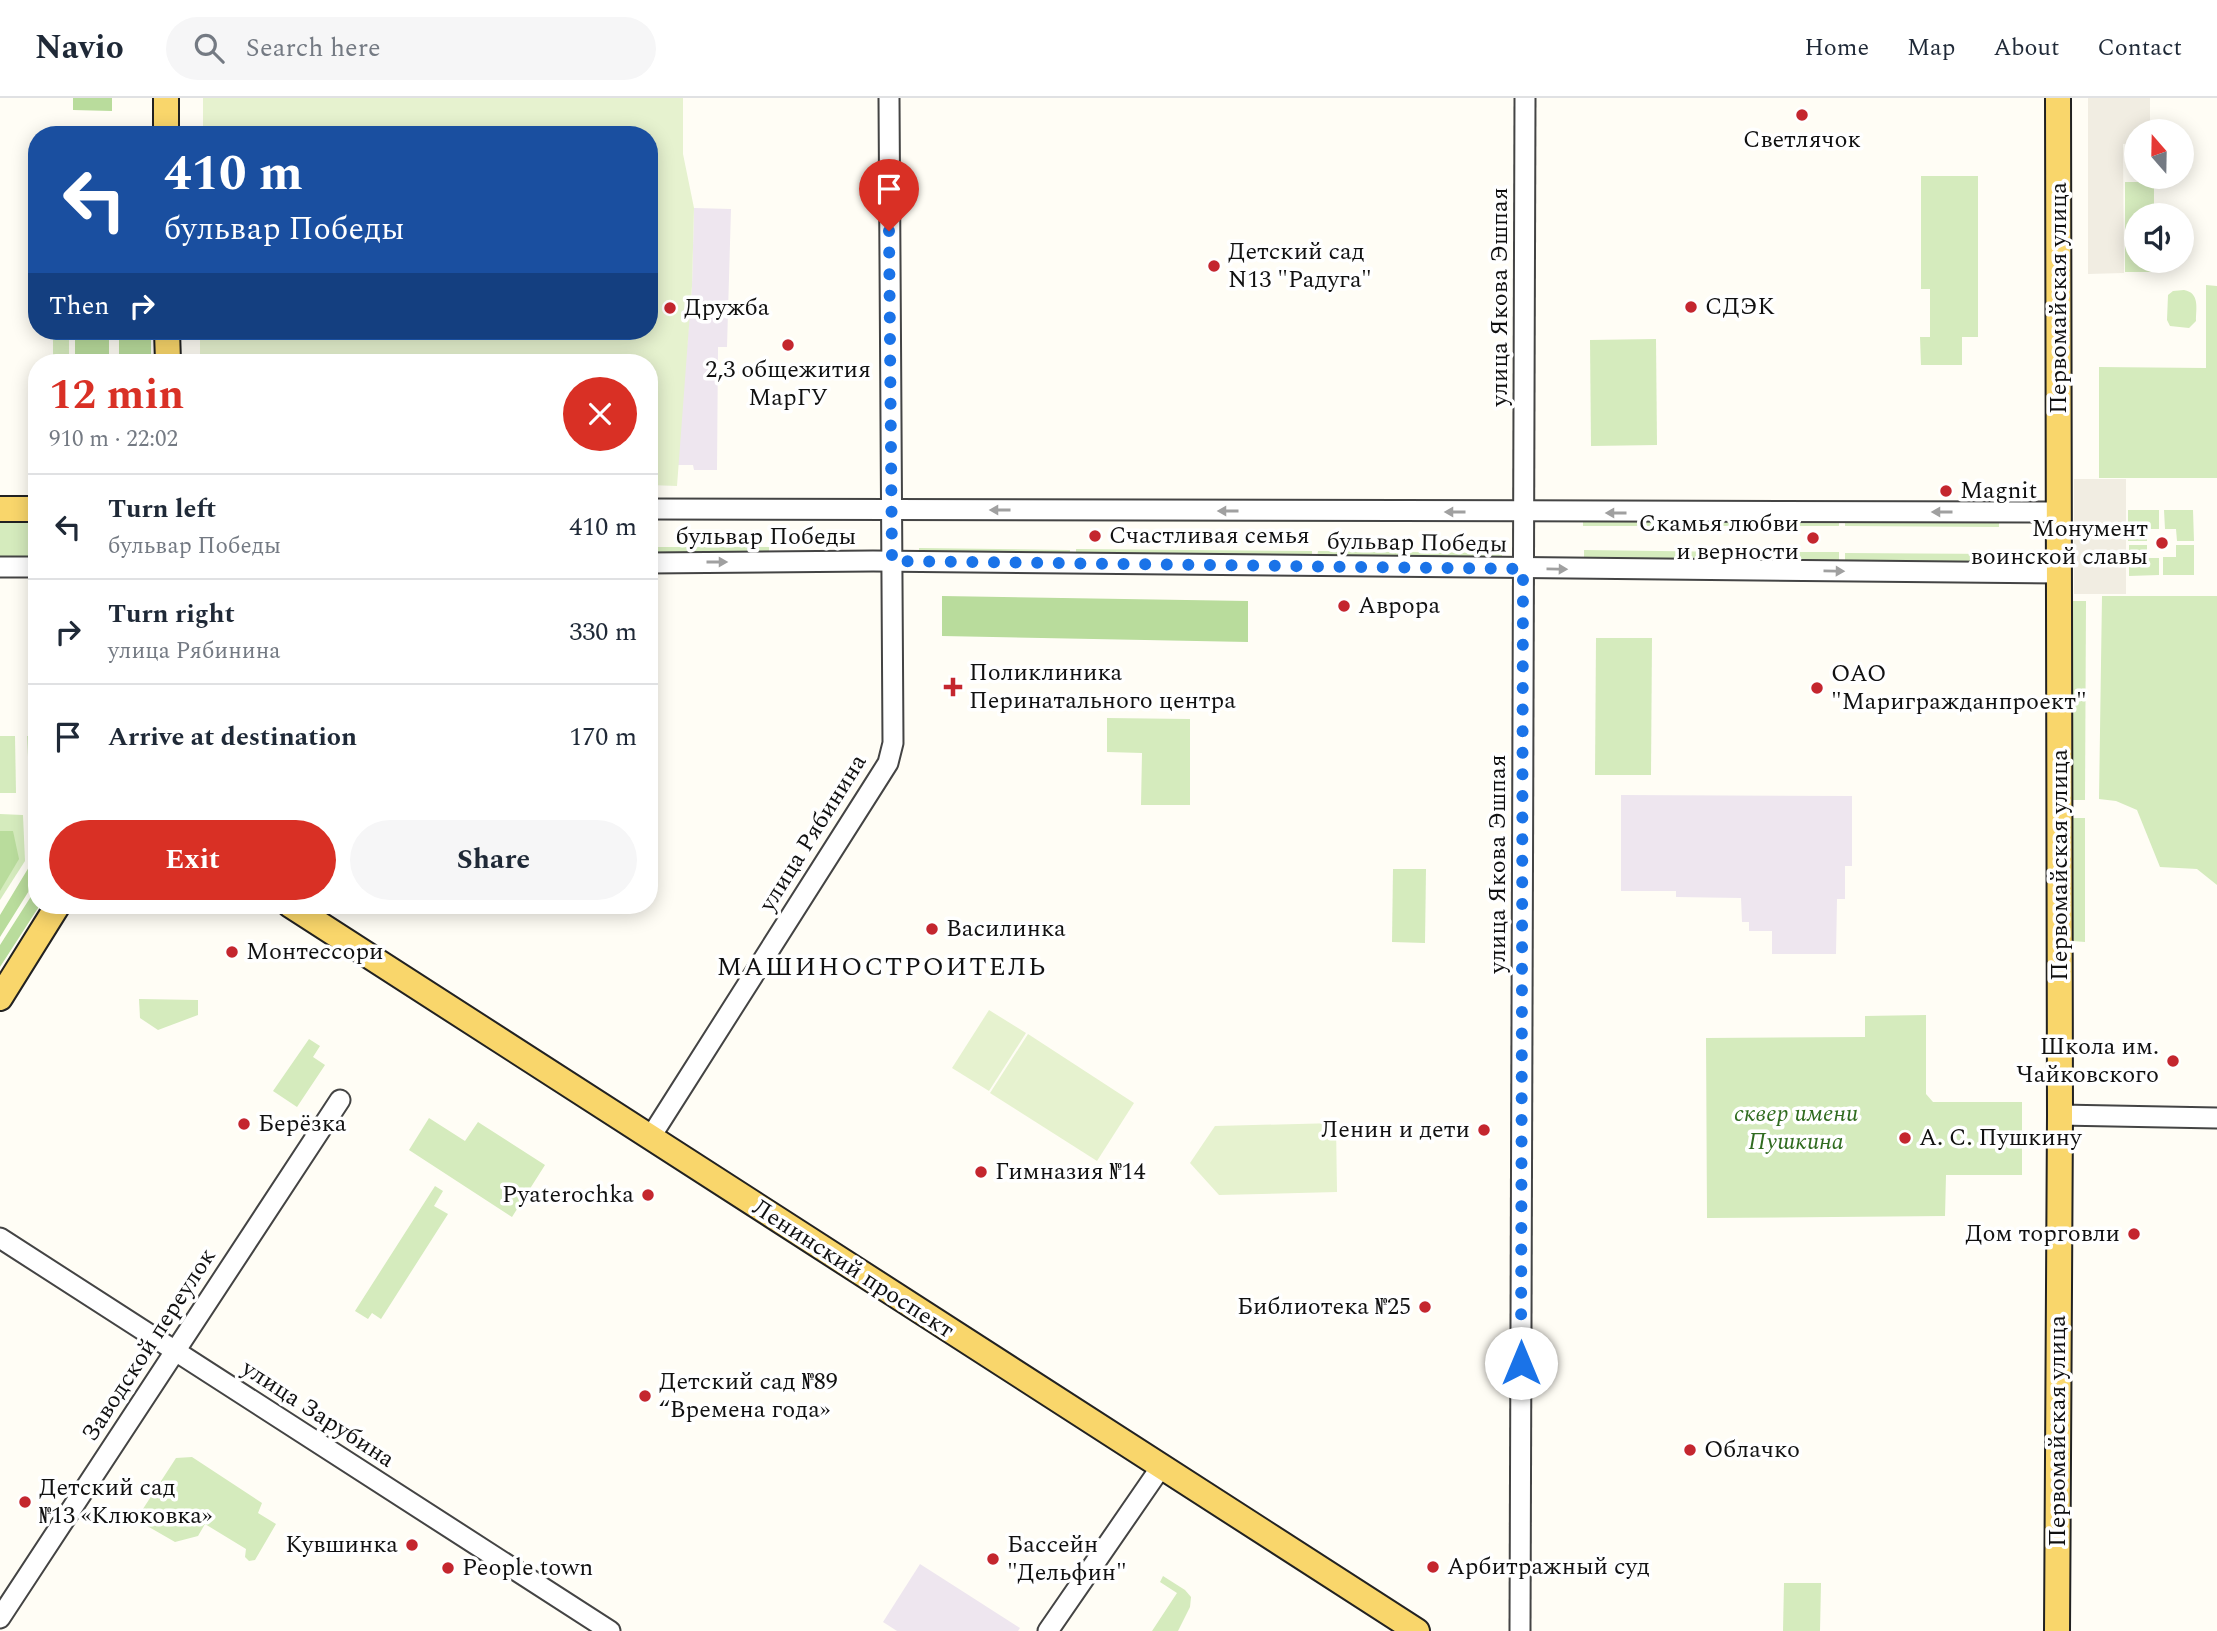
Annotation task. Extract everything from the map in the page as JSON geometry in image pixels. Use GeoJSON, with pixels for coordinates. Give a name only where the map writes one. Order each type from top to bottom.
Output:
{"type":"FeatureCollection","features":[{"type":"Feature","properties":{"kind":"main road"},"geometry":{"type":"LineString","coordinates":[[166,98],[166,126]]}},
{"type":"Feature","properties":{"kind":"main road","name":"Первомайская улица"},"geometry":{"type":"LineString","coordinates":[[2057,1631],[2060,1115],[2058,98]]}},
{"type":"Feature","properties":{"kind":"main road"},"geometry":{"type":"LineString","coordinates":[[0,509],[28,509]]}},
{"type":"Feature","properties":{"kind":"main road"},"geometry":{"type":"LineString","coordinates":[[0,998],[52,914]]}},
{"type":"Feature","properties":{"kind":"main road","name":"Ленинский проспект"},"geometry":{"type":"LineString","coordinates":[[304,914],[1417,1631]]}},
{"type":"Feature","properties":{"kind":"street","name":"улица Рябинина"},"geometry":{"type":"LineString","coordinates":[[650,1138],[888,763],[893,743],[889,98]]}},
{"type":"Feature","properties":{"kind":"street","name":"улица Якова Эшпая"},"geometry":{"type":"LineString","coordinates":[[1520,1631],[1525,98]]}},
{"type":"Feature","properties":{"kind":"street","name":"бульвар Победы"},"geometry":{"type":"LineString","coordinates":[[658,509],[2059,512]]}},
{"type":"Feature","properties":{"kind":"street","name":"бульвар Победы"},"geometry":{"type":"LineString","coordinates":[[658,563],[892,561],[2059,573]]}},
{"type":"Feature","properties":{"kind":"street"},"geometry":{"type":"LineString","coordinates":[[0,567],[28,567]]}},
{"type":"Feature","properties":{"kind":"street","name":"Заводской переулок"},"geometry":{"type":"LineString","coordinates":[[0,1618],[340,1100]]}},
{"type":"Feature","properties":{"kind":"street"},"geometry":{"type":"LineString","coordinates":[[2060,1115],[2217,1118]]}},
{"type":"Feature","properties":{"kind":"street","name":"улица Зарубина"},"geometry":{"type":"LineString","coordinates":[[0,1237],[610,1631]]}},
{"type":"Feature","properties":{"kind":"street"},"geometry":{"type":"LineString","coordinates":[[1048,1631],[1161,1467]]}},
{"type":"Feature","properties":{"kind":"shaded area"},"geometry":{"type":"Polygon","coordinates":[[[2088,98],[2150,98],[2150,119],[2124,119],[2124,273],[2088,274],[2088,98]]]}},
{"type":"Feature","properties":{"kind":"shaded area"},"geometry":{"type":"Polygon","coordinates":[[[694,208],[731,209],[727,347],[718,347],[717,470],[694,470],[693,465],[677,465],[692,286],[694,208]]]}},
{"type":"Feature","properties":{"kind":"shaded area"},"geometry":{"type":"Polygon","coordinates":[[[2074,479],[2126,479],[2126,594],[2074,594],[2074,479]]]}},
{"type":"Feature","properties":{"kind":"shaded area"},"geometry":{"type":"Polygon","coordinates":[[[1621,795],[1852,796],[1852,866],[1845,866],[1845,899],[1837,899],[1836,954],[1772,954],[1772,931],[1749,931],[1749,922],[1742,922],[1741,898],[1676,897],[1676,891],[1621,891],[1621,795]]]}},
{"type":"Feature","properties":{"kind":"shaded area"},"geometry":{"type":"Polygon","coordinates":[[[920,1564],[1020,1628],[1018,1631],[897,1631],[883,1622],[920,1564]]]}},
{"type":"Feature","properties":{"kind":"green space"},"geometry":{"type":"Polygon","coordinates":[[[73,98],[112,98],[112,111],[73,110],[73,98]]]}},
{"type":"Feature","properties":{"kind":"green space","name":"Дружба"},"geometry":{"type":"Polygon","coordinates":[[[203,98],[683,98],[683,154],[694,208],[692,286],[677,486],[658,485],[658,354],[200,354],[200,340],[658,340],[658,126],[203,126],[203,98]]]}},
{"type":"Feature","properties":{"kind":"green space"},"geometry":{"type":"Polygon","coordinates":[[[1921,176],[1978,176],[1978,337],[1962,337],[1962,365],[1921,365],[1920,337],[1930,337],[1930,289],[1921,289],[1921,176]]]}},
{"type":"Feature","properties":{"kind":"green space"},"geometry":{"type":"Polygon","coordinates":[[[2125,189],[2154,189],[2154,203],[2125,203],[2125,189]]]}},
{"type":"Feature","properties":{"kind":"green space"},"geometry":{"type":"Polygon","coordinates":[[[2206,285],[2217,286],[2217,478],[2099,478],[2099,367],[2206,368],[2206,285]]]}},
{"type":"Feature","properties":{"kind":"green space"},"geometry":{"type":"Polygon","coordinates":[[[2184,290],[2195,298],[2196,321],[2189,328],[2170,326],[2167,320],[2168,295],[2173,291],[2184,290]]]}},
{"type":"Feature","properties":{"kind":"green space"},"geometry":{"type":"Polygon","coordinates":[[[1656,339],[1657,445],[1591,446],[1590,340],[1656,339]]]}},
{"type":"Feature","properties":{"kind":"green space"},"geometry":{"type":"Polygon","coordinates":[[[53,340],[69,340],[69,354],[53,354],[53,340]]]}},
{"type":"Feature","properties":{"kind":"green space"},"geometry":{"type":"Polygon","coordinates":[[[75,340],[109,340],[109,354],[75,354],[75,340]]]}},
{"type":"Feature","properties":{"kind":"green space"},"geometry":{"type":"Polygon","coordinates":[[[119,340],[151,340],[151,354],[119,354],[119,340]]]}},
{"type":"Feature","properties":{"kind":"green space"},"geometry":{"type":"Polygon","coordinates":[[[2128,510],[2159,510],[2159,529],[2147,529],[2147,541],[2128,541],[2128,510]]]}},
{"type":"Feature","properties":{"kind":"green space"},"geometry":{"type":"Polygon","coordinates":[[[2164,510],[2193,510],[2194,541],[2177,541],[2176,529],[2165,529],[2164,510]]]}},
{"type":"Feature","properties":{"kind":"green space"},"geometry":{"type":"Polygon","coordinates":[[[1076,513],[1504,515],[1504,522],[1076,521],[1076,513]]]}},
{"type":"Feature","properties":{"kind":"green space"},"geometry":{"type":"Polygon","coordinates":[[[1583,515],[1733,516],[1733,526],[1583,526],[1583,515]]]}},
{"type":"Feature","properties":{"kind":"green space"},"geometry":{"type":"Polygon","coordinates":[[[1740,516],[1839,516],[1839,526],[1740,526],[1740,516]]]}},
{"type":"Feature","properties":{"kind":"green space"},"geometry":{"type":"Polygon","coordinates":[[[1845,516],[1999,516],[1999,527],[1845,526],[1845,516]]]}},
{"type":"Feature","properties":{"kind":"green space"},"geometry":{"type":"Polygon","coordinates":[[[0,521],[28,521],[28,559],[0,559],[0,521]]]}},
{"type":"Feature","properties":{"kind":"green space"},"geometry":{"type":"Polygon","coordinates":[[[2129,545],[2147,545],[2147,558],[2159,558],[2159,575],[2129,576],[2129,545]]]}},
{"type":"Feature","properties":{"kind":"green space"},"geometry":{"type":"Polygon","coordinates":[[[2176,545],[2194,545],[2194,575],[2163,575],[2163,557],[2176,557],[2176,545]]]}},
{"type":"Feature","properties":{"kind":"green space"},"geometry":{"type":"Polygon","coordinates":[[[658,547],[769,547],[769,557],[658,556],[658,547]]]}},
{"type":"Feature","properties":{"kind":"green space"},"geometry":{"type":"Polygon","coordinates":[[[919,548],[1070,550],[1070,556],[919,555],[919,548]]]}},
{"type":"Feature","properties":{"kind":"green space"},"geometry":{"type":"Polygon","coordinates":[[[1076,549],[1312,551],[1312,558],[1076,557],[1076,549]]]}},
{"type":"Feature","properties":{"kind":"green space"},"geometry":{"type":"Polygon","coordinates":[[[1584,550],[1734,552],[1734,561],[1584,560],[1584,550]]]}},
{"type":"Feature","properties":{"kind":"green space"},"geometry":{"type":"Polygon","coordinates":[[[1318,551],[1502,553],[1502,560],[1317,558],[1318,551]]]}},
{"type":"Feature","properties":{"kind":"green space"},"geometry":{"type":"Polygon","coordinates":[[[1741,552],[1839,552],[1839,562],[1741,561],[1741,552]]]}},
{"type":"Feature","properties":{"kind":"green space"},"geometry":{"type":"Polygon","coordinates":[[[1845,553],[1998,554],[1998,564],[1845,562],[1845,553]]]}},
{"type":"Feature","properties":{"kind":"green space"},"geometry":{"type":"Polygon","coordinates":[[[942,596],[1248,601],[1248,642],[942,636],[942,596]]]}},
{"type":"Feature","properties":{"kind":"green space"},"geometry":{"type":"Polygon","coordinates":[[[2102,596],[2217,596],[2217,885],[2197,869],[2160,867],[2137,810],[2116,801],[2099,799],[2102,596]]]}},
{"type":"Feature","properties":{"kind":"green space"},"geometry":{"type":"Polygon","coordinates":[[[2070,601],[2086,601],[2085,800],[2069,800],[2070,601]]]}},
{"type":"Feature","properties":{"kind":"green space"},"geometry":{"type":"Polygon","coordinates":[[[1596,638],[1652,638],[1651,775],[1595,775],[1596,638]]]}},
{"type":"Feature","properties":{"kind":"green space"},"geometry":{"type":"Polygon","coordinates":[[[1107,718],[1190,719],[1190,805],[1141,805],[1142,753],[1107,752],[1107,718]]]}},
{"type":"Feature","properties":{"kind":"green space"},"geometry":{"type":"Polygon","coordinates":[[[0,736],[15,736],[16,793],[0,793],[0,736]]]}},
{"type":"Feature","properties":{"kind":"green space"},"geometry":{"type":"Polygon","coordinates":[[[0,814],[23,815],[25,861],[0,900],[0,814]]]}},
{"type":"Feature","properties":{"kind":"green space"},"geometry":{"type":"Polygon","coordinates":[[[2071,818],[2085,818],[2085,942],[2073,941],[2068,917],[2071,818]]]}},
{"type":"Feature","properties":{"kind":"green space"},"geometry":{"type":"Polygon","coordinates":[[[0,831],[13,831],[19,859],[0,891],[0,831]]]}},
{"type":"Feature","properties":{"kind":"green space"},"geometry":{"type":"Polygon","coordinates":[[[28,869],[28,892],[0,937],[0,915],[28,869]]]}},
{"type":"Feature","properties":{"kind":"green space"},"geometry":{"type":"Polygon","coordinates":[[[1393,869],[1426,869],[1425,943],[1392,942],[1393,869]]]}},
{"type":"Feature","properties":{"kind":"green space"},"geometry":{"type":"Polygon","coordinates":[[[28,901],[28,914],[34,914],[0,967],[0,945],[28,901]]]}},
{"type":"Feature","properties":{"kind":"green space"},"geometry":{"type":"Polygon","coordinates":[[[139,999],[198,1000],[198,1015],[158,1030],[140,1018],[139,999]]]}},
{"type":"Feature","properties":{"kind":"green space"},"geometry":{"type":"Polygon","coordinates":[[[989,1010],[1026,1033],[989,1091],[952,1068],[989,1010]]]}},
{"type":"Feature","properties":{"kind":"green space","name":"сквер имени Пушкина"},"geometry":{"type":"Polygon","coordinates":[[[1926,1015],[1926,1094],[1933,1102],[2022,1102],[2022,1175],[1946,1175],[1945,1216],[1707,1218],[1706,1038],[1865,1037],[1865,1016],[1926,1015]]]}},
{"type":"Feature","properties":{"kind":"green space"},"geometry":{"type":"Polygon","coordinates":[[[1028,1034],[1134,1103],[1097,1161],[990,1093],[1028,1034]]]}},
{"type":"Feature","properties":{"kind":"green space"},"geometry":{"type":"Polygon","coordinates":[[[309,1039],[320,1046],[313,1057],[325,1065],[297,1107],[273,1091],[309,1039]]]}},
{"type":"Feature","properties":{"kind":"green space"},"geometry":{"type":"Polygon","coordinates":[[[429,1118],[465,1141],[478,1122],[545,1165],[512,1217],[409,1150],[429,1118]]]}},
{"type":"Feature","properties":{"kind":"green space"},"geometry":{"type":"Polygon","coordinates":[[[1336,1123],[1337,1192],[1219,1195],[1190,1163],[1215,1126],[1336,1123]]]}},
{"type":"Feature","properties":{"kind":"green space"},"geometry":{"type":"Polygon","coordinates":[[[435,1186],[443,1191],[434,1206],[448,1214],[381,1319],[372,1313],[368,1319],[355,1311],[435,1186]]]}},
{"type":"Feature","properties":{"kind":"green space"},"geometry":{"type":"Polygon","coordinates":[[[192,1457],[262,1503],[258,1513],[276,1524],[255,1560],[249,1561],[245,1557],[246,1549],[205,1524],[198,1536],[175,1542],[142,1523],[139,1515],[176,1458],[192,1457]]]}},
{"type":"Feature","properties":{"kind":"green space"},"geometry":{"type":"Polygon","coordinates":[[[1163,1576],[1191,1597],[1190,1607],[1178,1631],[1152,1631],[1177,1593],[1160,1582],[1163,1576]]]}},
{"type":"Feature","properties":{"kind":"green space"},"geometry":{"type":"Polygon","coordinates":[[[1784,1583],[1821,1583],[1820,1631],[1783,1631],[1784,1583]]]}},
{"type":"Feature","properties":{"kind":"place","name":"Светлячок"},"geometry":{"type":"Point","coordinates":[1802,115]}},
{"type":"Feature","properties":{"kind":"place","name":"Детский сад N13 \"Радуга\""},"geometry":{"type":"Point","coordinates":[1214,266]}},
{"type":"Feature","properties":{"kind":"place","name":"СДЭК"},"geometry":{"type":"Point","coordinates":[1691,307]}},
{"type":"Feature","properties":{"kind":"place","name":"Дружба"},"geometry":{"type":"Point","coordinates":[670,308]}},
{"type":"Feature","properties":{"kind":"place","name":"2,3 общежития МарГУ"},"geometry":{"type":"Point","coordinates":[788,345]}},
{"type":"Feature","properties":{"kind":"place","name":"Magnit"},"geometry":{"type":"Point","coordinates":[1946,491]}},
{"type":"Feature","properties":{"kind":"place","name":"Счастливая семья"},"geometry":{"type":"Point","coordinates":[1095,536]}},
{"type":"Feature","properties":{"kind":"place","name":"Скамья любви и верности"},"geometry":{"type":"Point","coordinates":[1813,538]}},
{"type":"Feature","properties":{"kind":"place","name":"Монумент воинской славы"},"geometry":{"type":"Point","coordinates":[2162,543]}},
{"type":"Feature","properties":{"kind":"place","name":"Аврора"},"geometry":{"type":"Point","coordinates":[1344,606]}},
{"type":"Feature","properties":{"kind":"place","name":"Поликлиника Перинатального центра"},"geometry":{"type":"Point","coordinates":[953,687]}},
{"type":"Feature","properties":{"kind":"place","name":"OAO \"Маригражданпроект\""},"geometry":{"type":"Point","coordinates":[1817,688]}},
{"type":"Feature","properties":{"kind":"place","name":"Василинка"},"geometry":{"type":"Point","coordinates":[932,929]}},
{"type":"Feature","properties":{"kind":"place","name":"Монтессори"},"geometry":{"type":"Point","coordinates":[232,952]}},
{"type":"Feature","properties":{"kind":"place","name":"Школа им. Чайковского"},"geometry":{"type":"Point","coordinates":[2173,1061]}},
{"type":"Feature","properties":{"kind":"place","name":"Берёзка"},"geometry":{"type":"Point","coordinates":[244,1124]}},
{"type":"Feature","properties":{"kind":"place","name":"Ленин и дети"},"geometry":{"type":"Point","coordinates":[1484,1130]}},
{"type":"Feature","properties":{"kind":"place","name":"А. С. Пушкину"},"geometry":{"type":"Point","coordinates":[1905,1138]}},
{"type":"Feature","properties":{"kind":"place","name":"Гимназия №14"},"geometry":{"type":"Point","coordinates":[981,1172]}},
{"type":"Feature","properties":{"kind":"place","name":"Pyaterochka"},"geometry":{"type":"Point","coordinates":[648,1195]}},
{"type":"Feature","properties":{"kind":"place","name":"Дом торговли"},"geometry":{"type":"Point","coordinates":[2134,1234]}},
{"type":"Feature","properties":{"kind":"place","name":"Библиотека №25"},"geometry":{"type":"Point","coordinates":[1425,1307]}},
{"type":"Feature","properties":{"kind":"place","name":"Детский сад №89 “Времена года»"},"geometry":{"type":"Point","coordinates":[645,1396]}},
{"type":"Feature","properties":{"kind":"place","name":"Облачко"},"geometry":{"type":"Point","coordinates":[1690,1450]}},
{"type":"Feature","properties":{"kind":"place","name":"Детский сад №13 «Клюковка»"},"geometry":{"type":"Point","coordinates":[25,1502]}},
{"type":"Feature","properties":{"kind":"place","name":"Кувшинка"},"geometry":{"type":"Point","coordinates":[412,1545]}},
{"type":"Feature","properties":{"kind":"place","name":"Бассейн \"Дельфин\""},"geometry":{"type":"Point","coordinates":[993,1559]}},
{"type":"Feature","properties":{"kind":"place","name":"Арбитражный суд"},"geometry":{"type":"Point","coordinates":[1433,1567]}},
{"type":"Feature","properties":{"kind":"place","name":"People town"},"geometry":{"type":"Point","coordinates":[448,1568]}},
{"type":"Feature","properties":{"kind":"district","name":"МАШИНОСТРОИТЕЛЬ"},"geometry":{"type":"Point","coordinates":[882,967]}},
{"type":"Feature","properties":{"kind":"route"},"geometry":{"type":"LineString","coordinates":[[889,231],[892,561],[1523,569],[1521,1363]]}}]}
